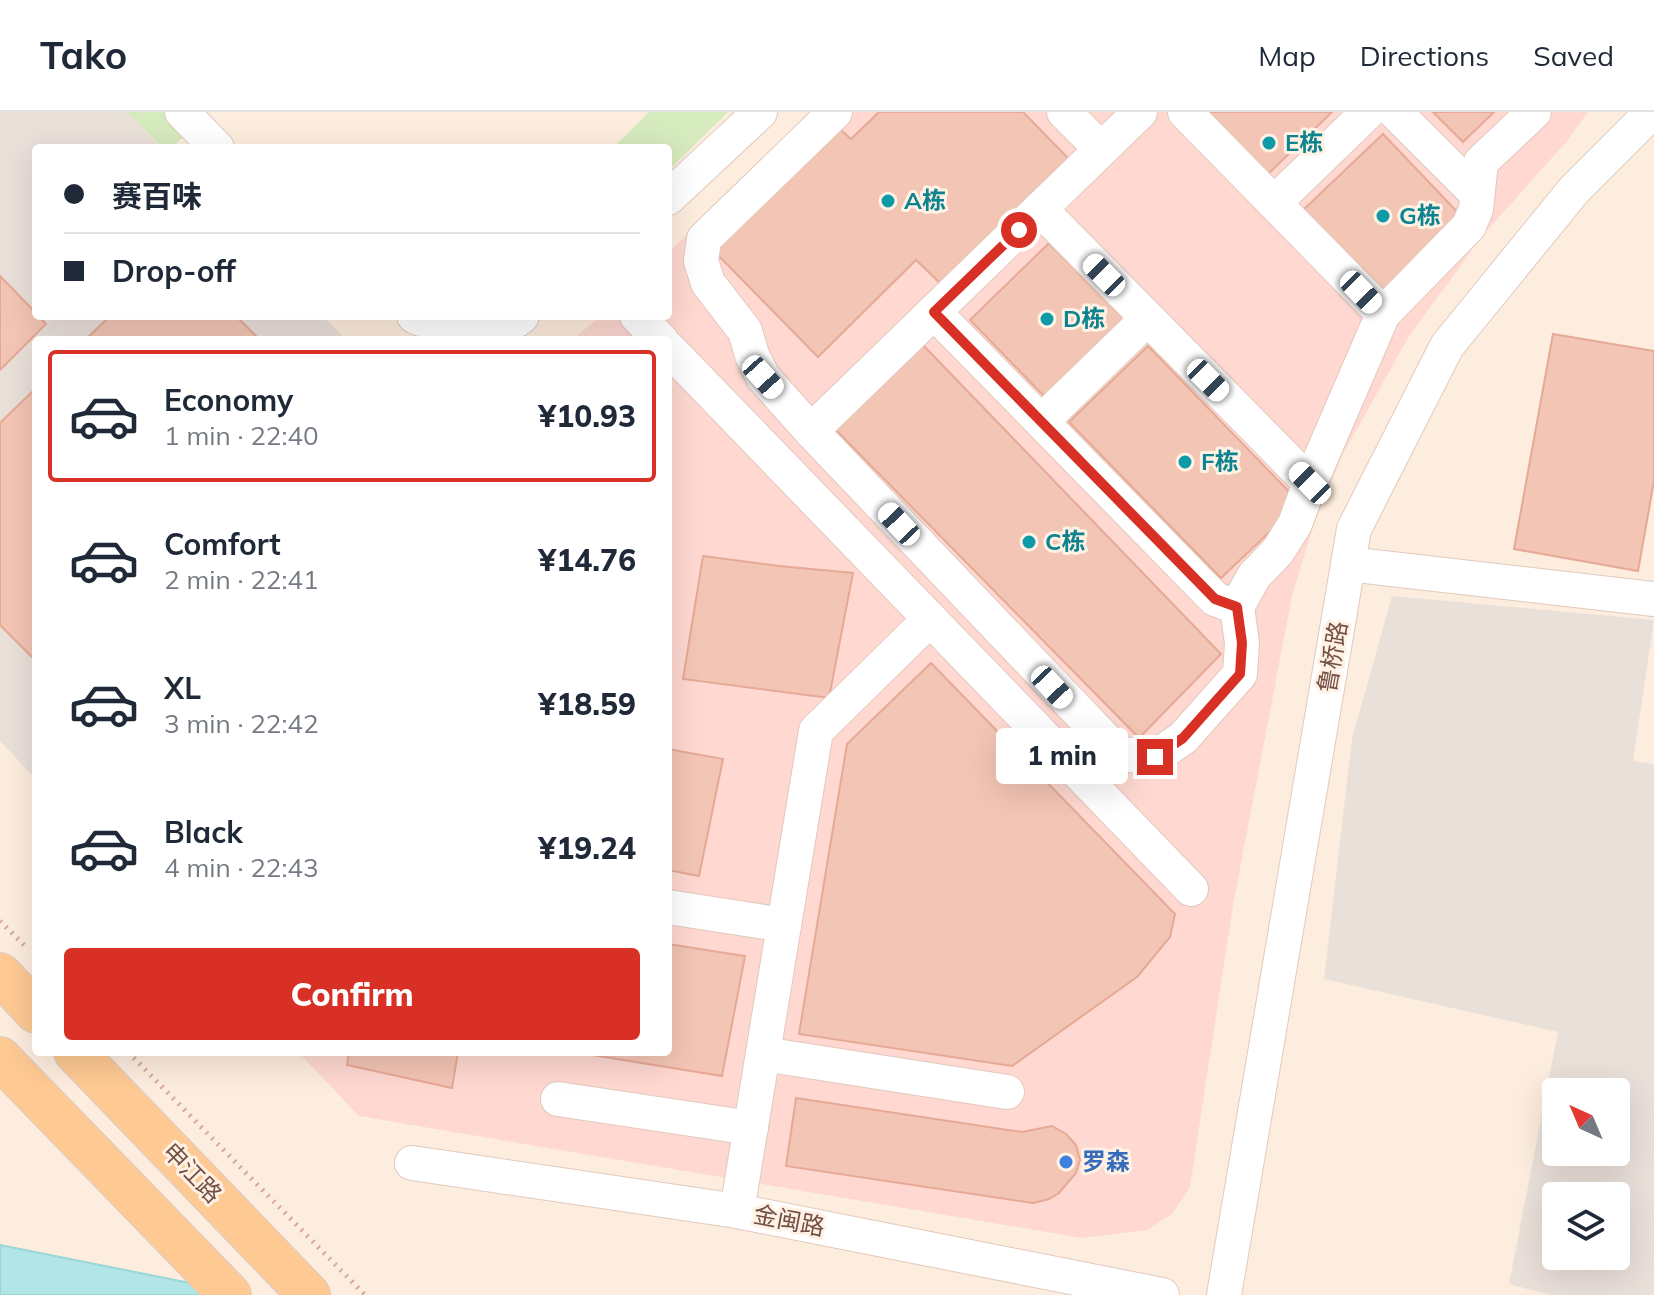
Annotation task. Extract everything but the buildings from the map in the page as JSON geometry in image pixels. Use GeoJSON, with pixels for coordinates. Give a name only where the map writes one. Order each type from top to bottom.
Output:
{"type":"FeatureCollection","features":[{"type":"Feature","properties":{"kind":"main road"},"geometry":{"type":"LineString","coordinates":[[0,974],[32,1008]]}},
{"type":"Feature","properties":{"kind":"main road"},"geometry":{"type":"LineString","coordinates":[[0,1058],[230,1295]]}},
{"type":"Feature","properties":{"kind":"main road","name":"申江路"},"geometry":{"type":"LineString","coordinates":[[100,1059],[309,1295]]}},
{"type":"Feature","properties":{"kind":"street"},"geometry":{"type":"LineString","coordinates":[[182,112],[213,144]]}},
{"type":"Feature","properties":{"kind":"street"},"geometry":{"type":"LineString","coordinates":[[672,194],[760,112]]}},
{"type":"Feature","properties":{"kind":"street"},"geometry":{"type":"LineString","coordinates":[[835,112],[704,239],[701,261],[708,283],[745,331],[763,377],[811,431],[1119,754],[1155,757],[1183,738],[1240,674],[1242,643],[1237,607],[1254,576],[1278,551],[1295,524],[1383,314],[1469,226],[1476,209],[1481,162],[1534,112]]}},
{"type":"Feature","properties":{"kind":"street"},"geometry":{"type":"LineString","coordinates":[[1064,112],[1101,149]]}},
{"type":"Feature","properties":{"kind":"street"},"geometry":{"type":"LineString","coordinates":[[811,431],[1140,112]]}},
{"type":"Feature","properties":{"kind":"street"},"geometry":{"type":"LineString","coordinates":[[1185,112],[1383,314]]}},
{"type":"Feature","properties":{"kind":"street"},"geometry":{"type":"LineString","coordinates":[[1274,203],[1368,112]]}},
{"type":"Feature","properties":{"kind":"street"},"geometry":{"type":"LineString","coordinates":[[1395,112],[1477,194]]}},
{"type":"Feature","properties":{"kind":"street","name":"鲁桥路"},"geometry":{"type":"LineString","coordinates":[[1224,1295],[1354,529],[1447,346],[1574,190],[1652,112]]}},
{"type":"Feature","properties":{"kind":"street"},"geometry":{"type":"LineString","coordinates":[[1040,209],[1310,483]]}},
{"type":"Feature","properties":{"kind":"street"},"geometry":{"type":"LineString","coordinates":[[934,312],[1215,599],[1237,607]]}},
{"type":"Feature","properties":{"kind":"street"},"geometry":{"type":"LineString","coordinates":[[1042,421],[1147,319]]}},
{"type":"Feature","properties":{"kind":"street"},"geometry":{"type":"LineString","coordinates":[[672,356],[1191,889]]}},
{"type":"Feature","properties":{"kind":"street"},"geometry":{"type":"LineString","coordinates":[[1348,564],[1654,599]]}},
{"type":"Feature","properties":{"kind":"street"},"geometry":{"type":"LineString","coordinates":[[737,1211],[816,731],[930,619]]}},
{"type":"Feature","properties":{"kind":"street"},"geometry":{"type":"LineString","coordinates":[[672,908],[784,925]]}},
{"type":"Feature","properties":{"kind":"street"},"geometry":{"type":"LineString","coordinates":[[763,1054],[1007,1092]]}},
{"type":"Feature","properties":{"kind":"street"},"geometry":{"type":"LineString","coordinates":[[558,1099],[751,1128]]}},
{"type":"Feature","properties":{"kind":"street","name":"金闽路"},"geometry":{"type":"LineString","coordinates":[[412,1163],[737,1211],[1162,1295]]}},
{"type":"Feature","properties":{"kind":"path"},"geometry":{"type":"LineString","coordinates":[[0,921],[32,954]]}},
{"type":"Feature","properties":{"kind":"path"},"geometry":{"type":"LineString","coordinates":[[100,1059],[365,1295]]}},
{"type":"Feature","properties":{"kind":"shaded area"},"geometry":{"type":"Polygon","coordinates":[[[0,112],[127,112],[157,144],[32,144],[32,320],[327,320],[342,336],[32,336],[32,775],[0,741],[0,112]]]}},
{"type":"Feature","properties":{"kind":"shaded area"},"geometry":{"type":"Polygon","coordinates":[[[813,112],[1588,112],[1567,141],[1483,235],[1409,336],[1343,454],[1314,523],[1292,596],[1233,905],[1190,1187],[1172,1214],[1147,1230],[1082,1238],[359,1116],[302,1056],[672,1056],[672,336],[577,336],[596,320],[672,320],[672,249],[813,112]]]}},
{"type":"Feature","properties":{"kind":"shaded area"},"geometry":{"type":"Polygon","coordinates":[[[1392,596],[1654,620],[1633,761],[1654,764],[1654,1295],[1551,1295],[1509,1284],[1542,1114],[1542,1166],[1630,1166],[1630,1078],[1549,1078],[1558,1032],[1324,979],[1352,739],[1392,596]]]}},
{"type":"Feature","properties":{"kind":"green space"},"geometry":{"type":"Polygon","coordinates":[[[127,112],[182,112],[195,125],[176,144],[158,144],[127,112]]]}},
{"type":"Feature","properties":{"kind":"green space"},"geometry":{"type":"Polygon","coordinates":[[[649,112],[728,112],[672,167],[672,144],[617,144],[649,112]]]}},
{"type":"Feature","properties":{"kind":"water"},"geometry":{"type":"Polygon","coordinates":[[[0,1245],[250,1295],[0,1295],[0,1245]]]}},
{"type":"Feature","properties":{"kind":"place","name":"E栋"},"geometry":{"type":"Point","coordinates":[1269,143]}},
{"type":"Feature","properties":{"kind":"place","name":"A栋"},"geometry":{"type":"Point","coordinates":[888,201]}},
{"type":"Feature","properties":{"kind":"place","name":"G栋"},"geometry":{"type":"Point","coordinates":[1383,216]}},
{"type":"Feature","properties":{"kind":"place","name":"D栋"},"geometry":{"type":"Point","coordinates":[1047,319]}},
{"type":"Feature","properties":{"kind":"place","name":"F栋"},"geometry":{"type":"Point","coordinates":[1185,462]}},
{"type":"Feature","properties":{"kind":"place","name":"C栋"},"geometry":{"type":"Point","coordinates":[1029,542]}},
{"type":"Feature","properties":{"kind":"place","name":"罗森"},"geometry":{"type":"Point","coordinates":[1066,1162]}},
{"type":"Feature","properties":{"kind":"route"},"geometry":{"type":"LineString","coordinates":[[1019,230],[934,312],[1215,599],[1237,607],[1242,643],[1240,674],[1183,738],[1155,757]]}}]}
